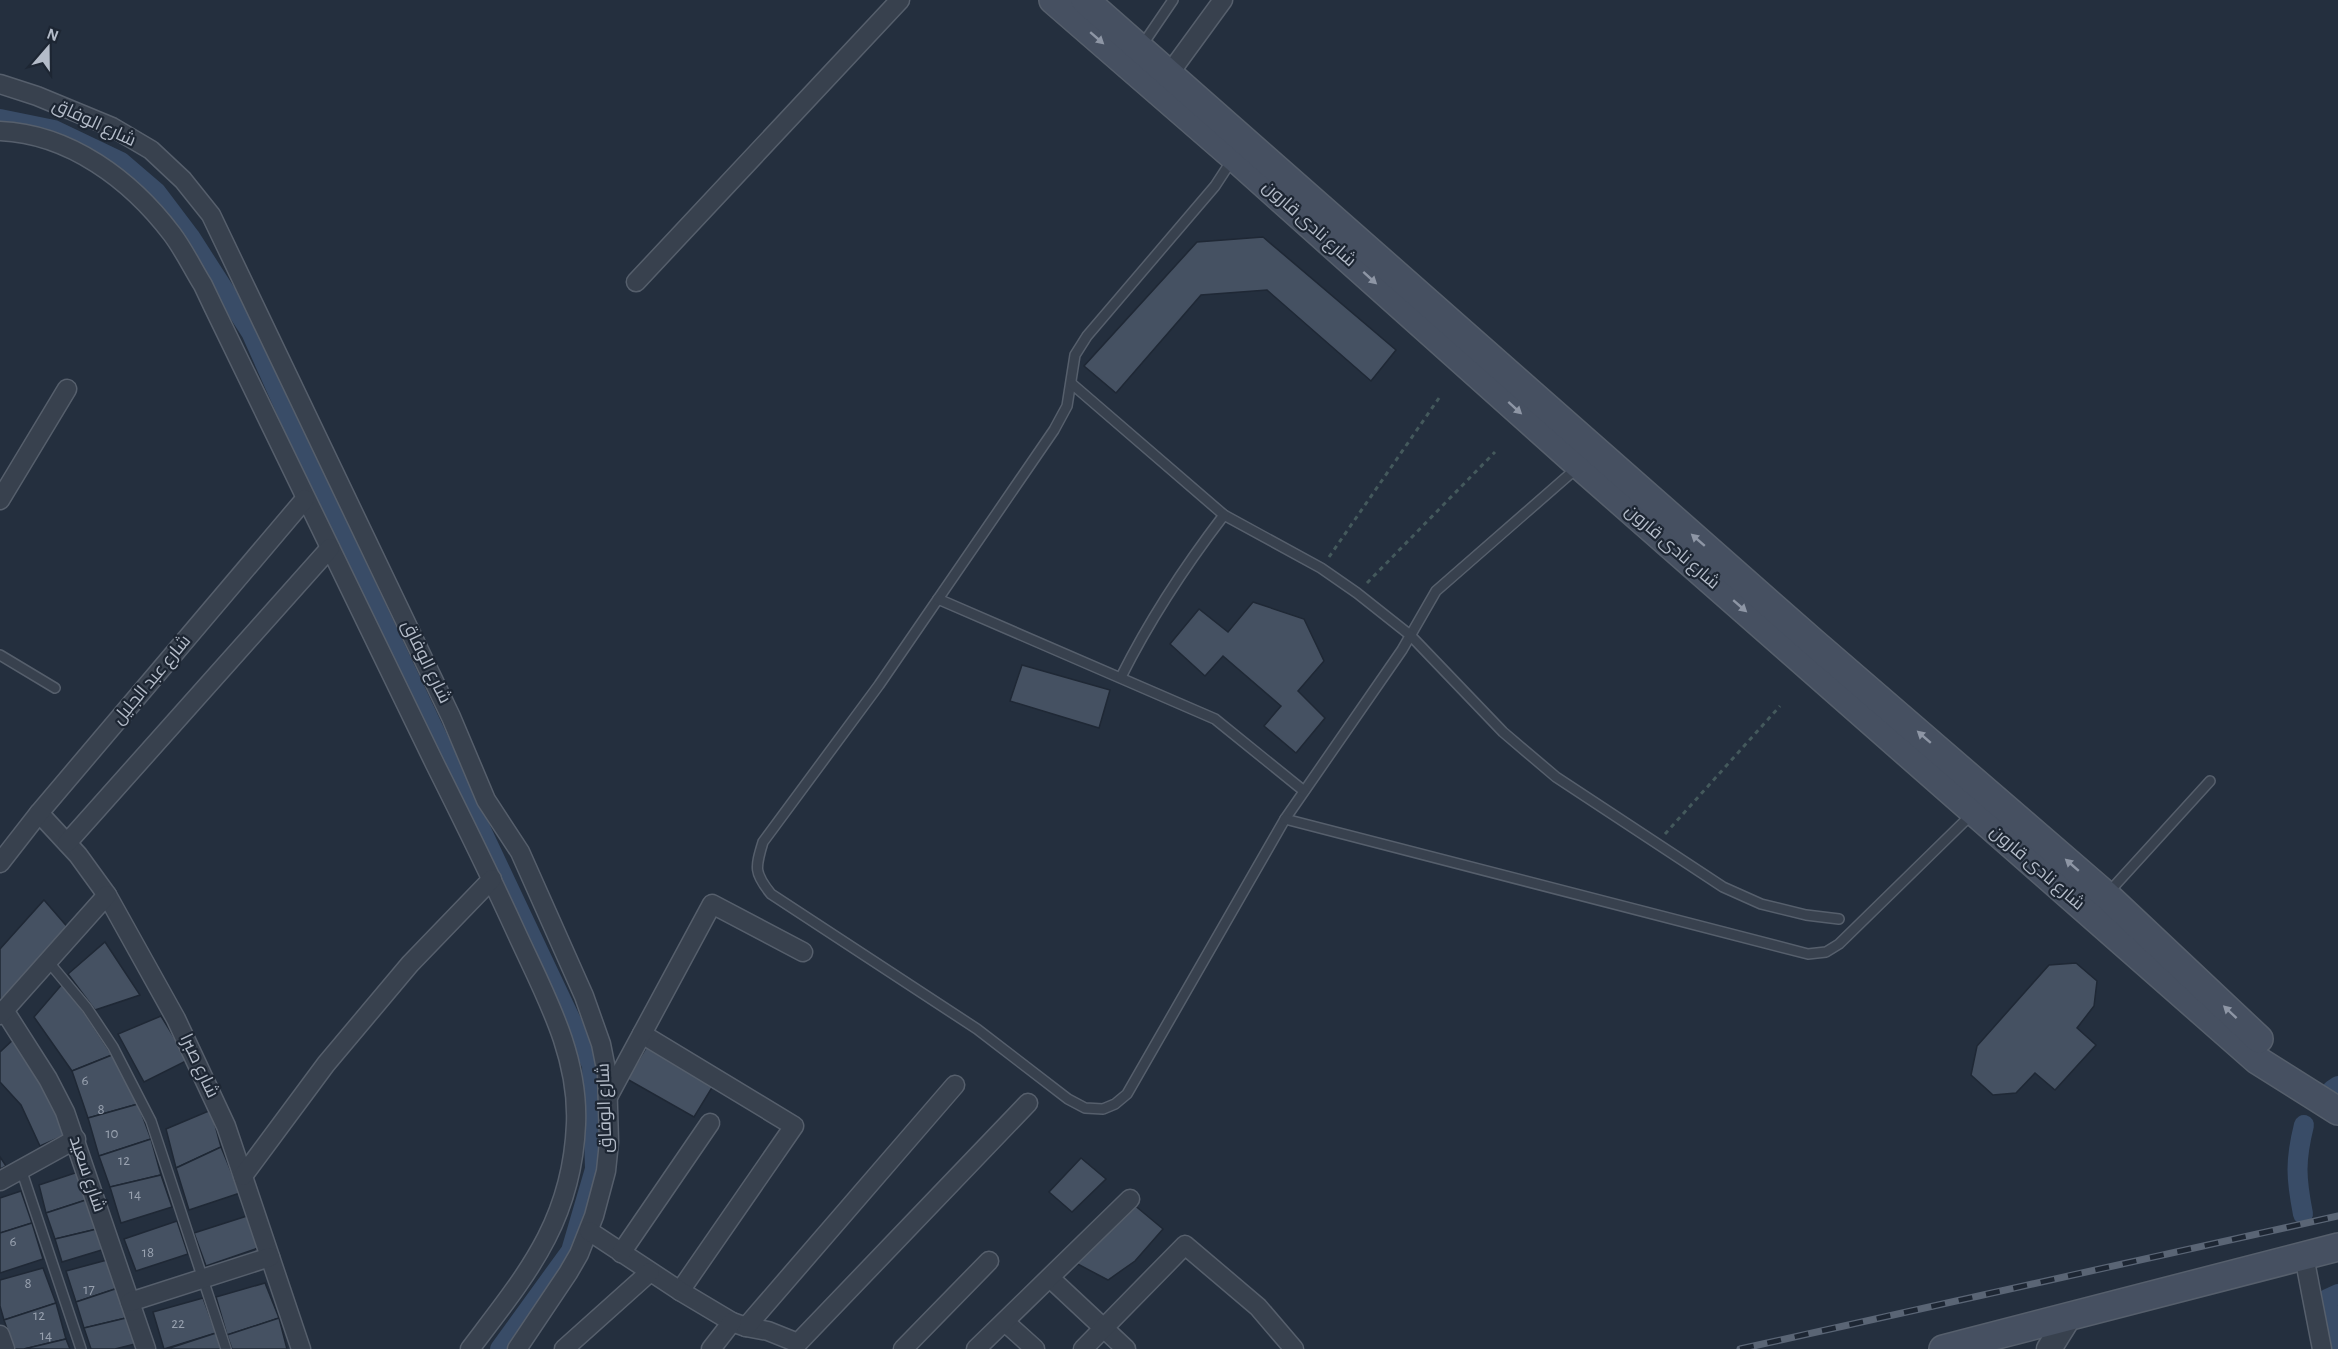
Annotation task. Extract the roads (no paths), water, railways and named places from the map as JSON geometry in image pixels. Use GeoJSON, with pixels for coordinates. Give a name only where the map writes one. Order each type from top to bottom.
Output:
{"type":"FeatureCollection","features":[{"type":"Feature","properties":{"kind":"main road","name":"شارع نادى قارون"},"geometry":{"type":"LineString","coordinates":[[1053,0],[1240,149],[1806,650],[1974,812],[2257,1060],[2338,1112]]}},
{"type":"Feature","properties":{"kind":"main road","name":"شارع نادى قارون"},"geometry":{"type":"LineString","coordinates":[[1085,0],[1169,74],[1240,149],[1580,465],[2106,895],[2278,1056],[2298,1085]]}},
{"type":"Feature","properties":{"kind":"main road"},"geometry":{"type":"LineString","coordinates":[[1953,1348],[2338,1247]]}},
{"type":"Feature","properties":{"kind":"street"},"geometry":{"type":"LineString","coordinates":[[636,282],[900,0]]}},
{"type":"Feature","properties":{"kind":"street"},"geometry":{"type":"LineString","coordinates":[[1169,74],[1223,0]]}},
{"type":"Feature","properties":{"kind":"street","name":"شارع الوفاق"},"geometry":{"type":"LineString","coordinates":[[0,84],[37,96],[111,127],[151,150],[183,180],[211,215],[452,717],[486,800],[520,852],[591,1015],[602,1044],[607,1074],[609,1142],[606,1171],[589,1232],[568,1273],[517,1349]]}},
{"type":"Feature","properties":{"kind":"street","name":"شارع الوفاق"},"geometry":{"type":"LineString","coordinates":[[0,130],[37,137],[90,157],[111,172],[172,234],[203,285],[305,499],[492,879],[565,1039],[574,1080],[576,1122],[572,1163],[565,1193],[546,1242],[524,1278],[470,1349]]}},
{"type":"Feature","properties":{"kind":"street"},"geometry":{"type":"LineString","coordinates":[[0,500],[67,389]]}},
{"type":"Feature","properties":{"kind":"street","name":"شارع عبد الجليل"},"geometry":{"type":"LineString","coordinates":[[0,863],[39,813],[305,499]]}},
{"type":"Feature","properties":{"kind":"street"},"geometry":{"type":"LineString","coordinates":[[67,843],[330,548]]}},
{"type":"Feature","properties":{"kind":"street","name":"شارع صبرا"},"geometry":{"type":"LineString","coordinates":[[39,813],[67,843],[107,895],[176,1019],[226,1126],[300,1349]]}},
{"type":"Feature","properties":{"kind":"street"},"geometry":{"type":"LineString","coordinates":[[243,1176],[326,1064],[394,982],[492,879]]}},
{"type":"Feature","properties":{"kind":"street"},"geometry":{"type":"LineString","coordinates":[[2,1012],[107,895]]}},
{"type":"Feature","properties":{"kind":"street"},"geometry":{"type":"LineString","coordinates":[[608,1097],[712,904],[803,951]]}},
{"type":"Feature","properties":{"kind":"street","name":"شارع سعيد"},"geometry":{"type":"LineString","coordinates":[[2,1012],[57,1095],[76,1139],[146,1349]]}},
{"type":"Feature","properties":{"kind":"street"},"geometry":{"type":"LineString","coordinates":[[642,1035],[794,1126],[680,1291]]}},
{"type":"Feature","properties":{"kind":"street"},"geometry":{"type":"LineString","coordinates":[[711,1349],[739,1325],[955,1085]]}},
{"type":"Feature","properties":{"kind":"street"},"geometry":{"type":"LineString","coordinates":[[589,1232],[680,1291],[739,1325],[768,1330],[802,1346],[1028,1103]]}},
{"type":"Feature","properties":{"kind":"street"},"geometry":{"type":"LineString","coordinates":[[621,1253],[710,1123]]}},
{"type":"Feature","properties":{"kind":"street"},"geometry":{"type":"LineString","coordinates":[[0,1181],[76,1139]]}},
{"type":"Feature","properties":{"kind":"street"},"geometry":{"type":"LineString","coordinates":[[976,1349],[1130,1199]]}},
{"type":"Feature","properties":{"kind":"street"},"geometry":{"type":"LineString","coordinates":[[1083,1349],[1185,1245],[1258,1307],[1294,1349]]}},
{"type":"Feature","properties":{"kind":"street"},"geometry":{"type":"LineString","coordinates":[[2304,1256],[2322,1349]]}},
{"type":"Feature","properties":{"kind":"street"},"geometry":{"type":"LineString","coordinates":[[130,1302],[270,1257]]}},
{"type":"Feature","properties":{"kind":"street"},"geometry":{"type":"LineString","coordinates":[[903,1349],[989,1261]]}},
{"type":"Feature","properties":{"kind":"street"},"geometry":{"type":"LineString","coordinates":[[567,1348],[650,1272]]}},
{"type":"Feature","properties":{"kind":"street"},"geometry":{"type":"LineString","coordinates":[[1050,1278],[1126,1349]]}},
{"type":"Feature","properties":{"kind":"street"},"geometry":{"type":"LineString","coordinates":[[2049,1349],[2068,1317]]}},
{"type":"Feature","properties":{"kind":"street"},"geometry":{"type":"LineString","coordinates":[[1005,1322],[1035,1349]]}},
{"type":"Feature","properties":{"kind":"street"},"geometry":{"type":"LineString","coordinates":[[0,1335],[4,1349]]}},
{"type":"Feature","properties":{"kind":"lane"},"geometry":{"type":"LineString","coordinates":[[1140,48],[1173,0]]}},
{"type":"Feature","properties":{"kind":"lane"},"geometry":{"type":"LineString","coordinates":[[1240,149],[1215,186],[1087,336],[1075,355],[1067,405],[1054,430],[836,746],[763,842],[757,860],[758,878],[771,894],[977,1029],[1068,1099],[1085,1108],[1103,1109],[1115,1104],[1127,1094],[1285,819],[1410,635],[1436,591],[1580,465]]}},
{"type":"Feature","properties":{"kind":"lane"},"geometry":{"type":"LineString","coordinates":[[1072,384],[1224,515],[1321,568],[1358,593],[1410,635],[1503,732],[1556,777],[1723,887],[1761,904],[1806,915],[1839,919]]}},
{"type":"Feature","properties":{"kind":"lane"},"geometry":{"type":"LineString","coordinates":[[1120,677],[1147,627],[1193,556],[1224,515]]}},
{"type":"Feature","properties":{"kind":"lane"},"geometry":{"type":"LineString","coordinates":[[938,599],[1215,719],[1304,791]]}},
{"type":"Feature","properties":{"kind":"lane"},"geometry":{"type":"LineString","coordinates":[[0,655],[55,688]]}},
{"type":"Feature","properties":{"kind":"lane"},"geometry":{"type":"LineString","coordinates":[[2106,895],[2210,781]]}},
{"type":"Feature","properties":{"kind":"lane"},"geometry":{"type":"LineString","coordinates":[[1285,819],[1808,954],[1826,952],[1839,944],[1974,812]]}},
{"type":"Feature","properties":{"kind":"lane"},"geometry":{"type":"LineString","coordinates":[[47,960],[87,1008],[133,1083],[151,1121],[226,1349]]}},
{"type":"Feature","properties":{"kind":"lane"},"geometry":{"type":"LineString","coordinates":[[21,1169],[81,1349]]}},
{"type":"Feature","properties":{"kind":"waterway"},"geometry":{"type":"LineString","coordinates":[[0,119],[54,130],[121,162],[156,192],[190,237],[251,332],[342,535],[592,1065],[595,1169],[571,1251],[500,1349]]}},
{"type":"Feature","properties":{"kind":"waterway"},"geometry":{"type":"LineString","coordinates":[[2332,1090],[2338,1086]]}},
{"type":"Feature","properties":{"kind":"waterway"},"geometry":{"type":"LineString","coordinates":[[2303,1214],[2298,1170],[2304,1125]]}},
{"type":"Feature","properties":{"kind":"waterway"},"geometry":{"type":"LineString","coordinates":[[2338,1294],[2327,1299],[2338,1346]]}},
{"type":"Feature","properties":{"kind":"railway"},"geometry":{"type":"LineString","coordinates":[[1740,1349],[2338,1216]]}}]}
